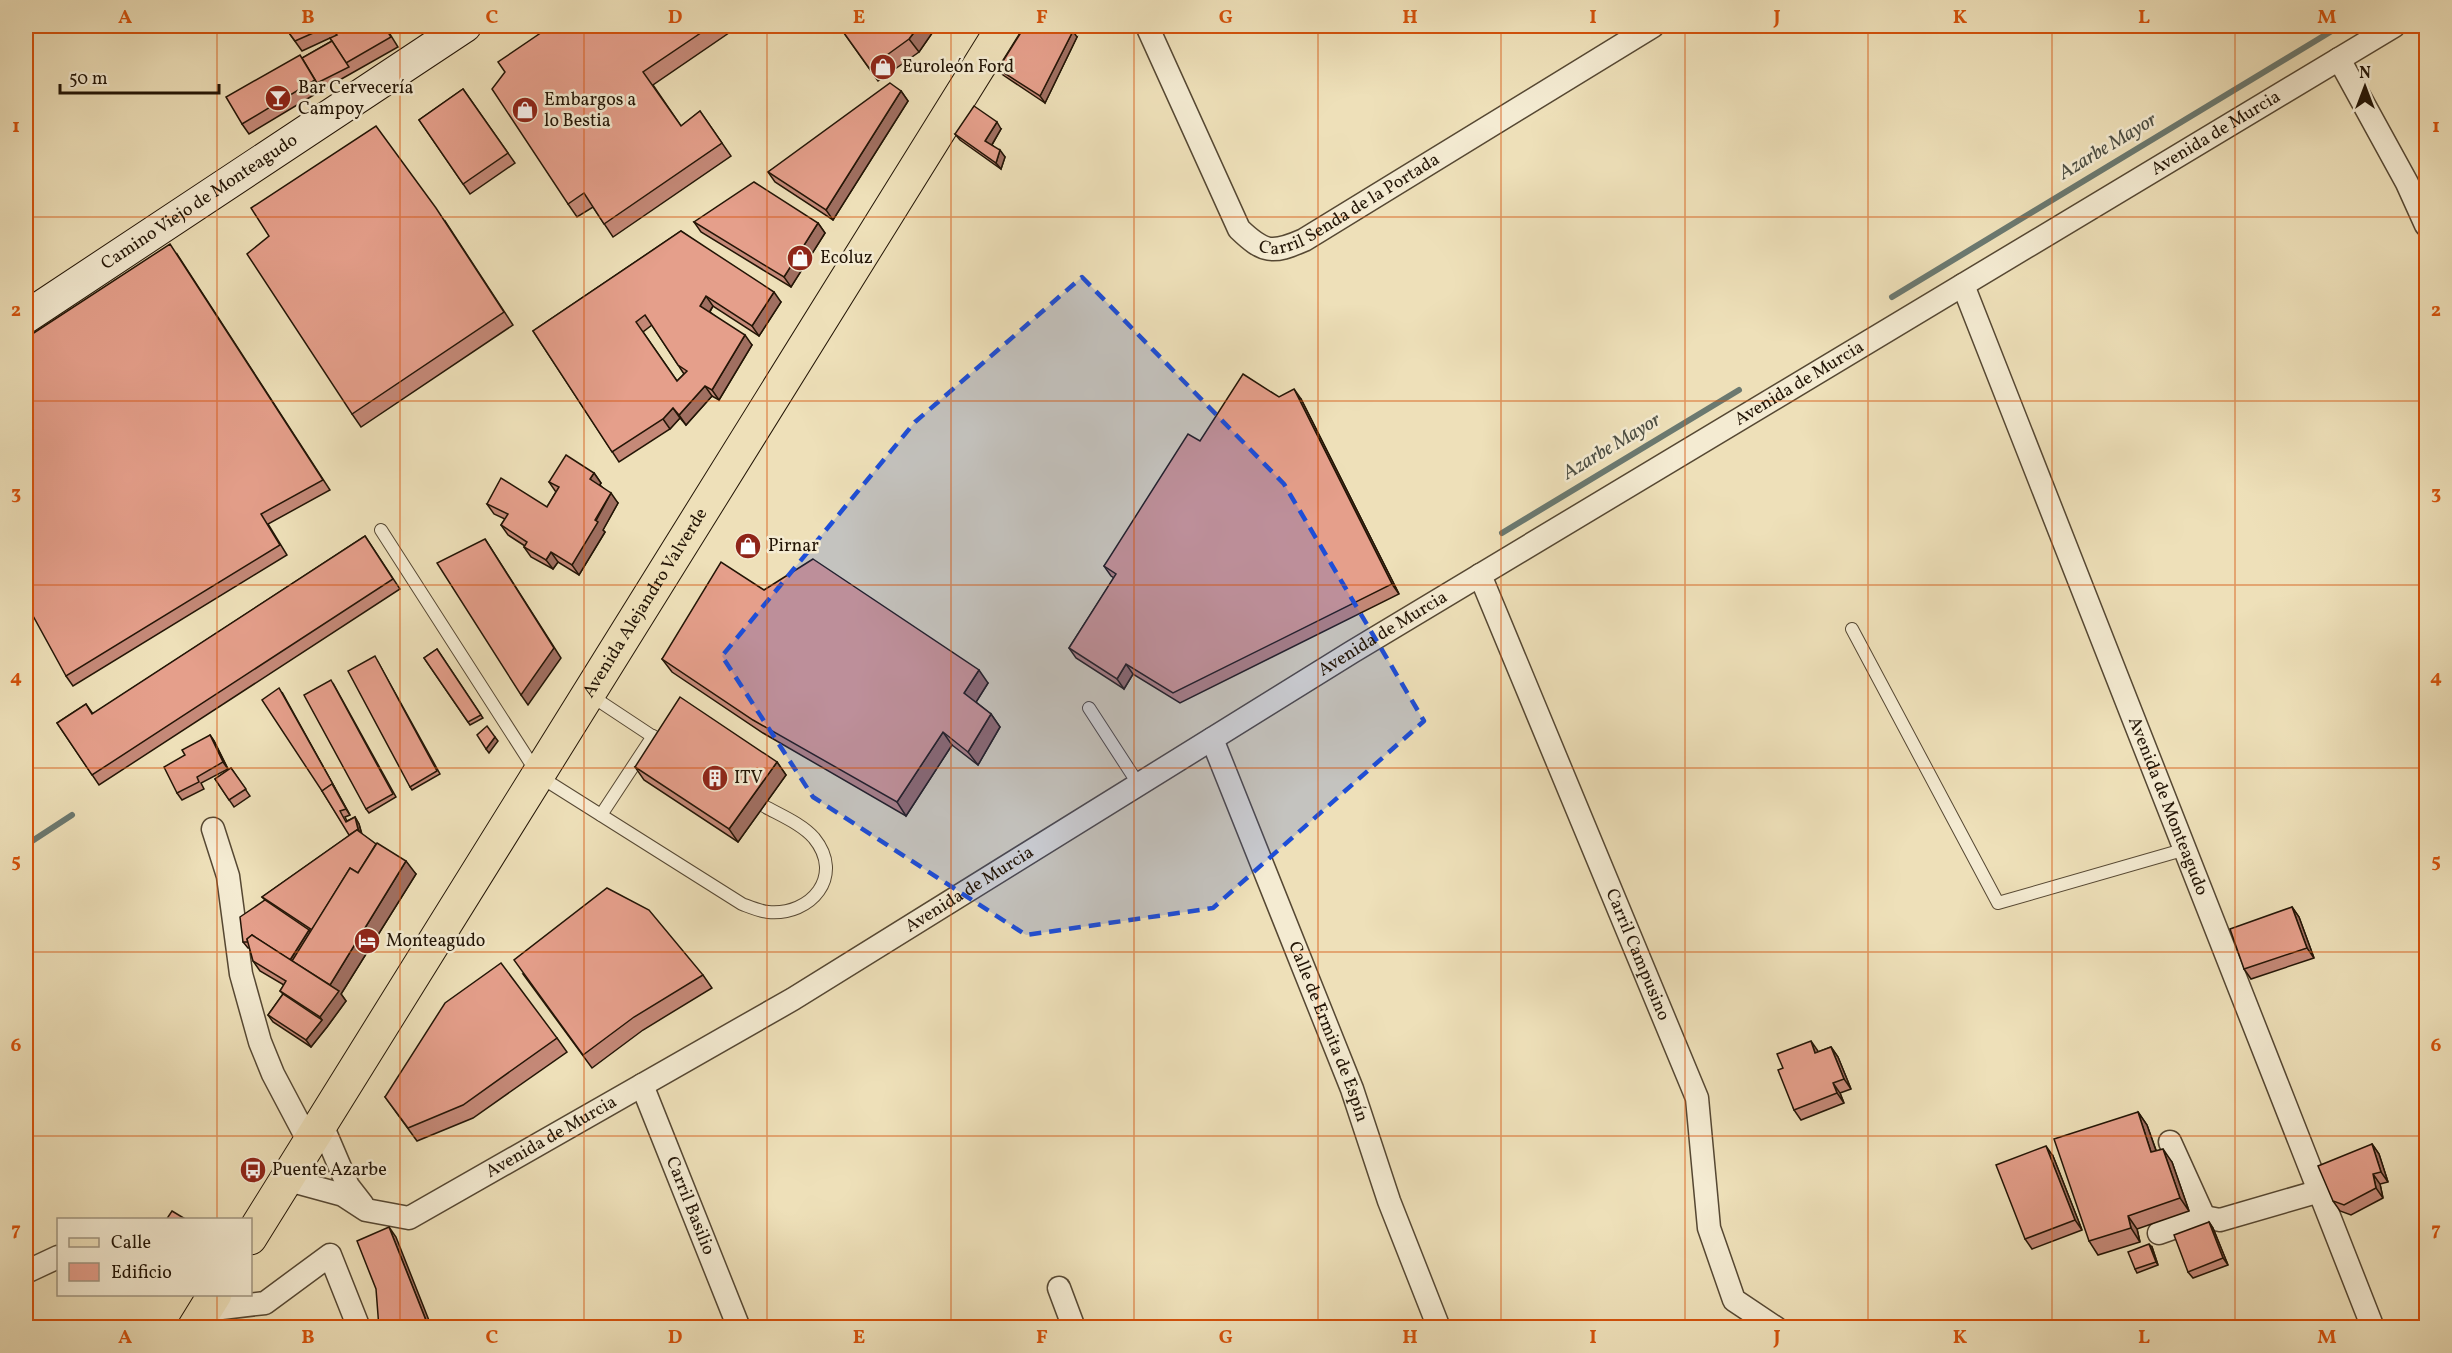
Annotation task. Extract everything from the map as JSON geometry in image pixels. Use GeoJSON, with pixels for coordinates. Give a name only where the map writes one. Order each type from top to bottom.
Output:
{"type":"FeatureCollection","features":[{"type":"Feature","properties":{"kind":"main road","name":"Avenida Alejandro Valverde"},"geometry":{"type":"LineString","coordinates":[[252,1235],[1004,26]]}},
{"type":"Feature","properties":{"kind":"street","name":"Camino Viejo de Monteagudo"},"geometry":{"type":"LineString","coordinates":[[26,317],[465,26]]}},
{"type":"Feature","properties":{"kind":"street","name":"Carril Senda de la Portada"},"geometry":{"type":"LineString","coordinates":[[1147,26],[1239,230],[1259,247],[1281,250],[1304,240],[1653,26]]}},
{"type":"Feature","properties":{"kind":"street","name":"Avenida de Murcia"},"geometry":{"type":"LineString","coordinates":[[288,1180],[343,1195],[366,1209],[409,1218],[793,999],[1480,575],[2394,26]]}},
{"type":"Feature","properties":{"kind":"street"},"geometry":{"type":"LineString","coordinates":[[2339,59],[2407,183],[2427,225]]}},
{"type":"Feature","properties":{"kind":"street","name":"Avenida de Monteagudo"},"geometry":{"type":"LineString","coordinates":[[1963,285],[2373,1328]]}},
{"type":"Feature","properties":{"kind":"street","name":"Carril Campusino"},"geometry":{"type":"LineString","coordinates":[[1480,575],[1696,1098],[1708,1228],[1734,1300],[1776,1328]]}},
{"type":"Feature","properties":{"kind":"street","name":"Calle de Ermita de Espín"},"geometry":{"type":"LineString","coordinates":[[1212,739],[1352,1089],[1389,1201],[1439,1328]]}},
{"type":"Feature","properties":{"kind":"street"},"geometry":{"type":"LineString","coordinates":[[213,829],[228,876],[241,974],[260,1042],[273,1074],[366,1209]]}},
{"type":"Feature","properties":{"kind":"street","name":"Carril Basilio"},"geometry":{"type":"LineString","coordinates":[[642,1085],[739,1328]]}},
{"type":"Feature","properties":{"kind":"street"},"geometry":{"type":"LineString","coordinates":[[2170,1142],[2204,1216]]}},
{"type":"Feature","properties":{"kind":"street"},"geometry":{"type":"LineString","coordinates":[[2159,1233],[2204,1216],[2220,1220],[2319,1191]]}},
{"type":"Feature","properties":{"kind":"street"},"geometry":{"type":"LineString","coordinates":[[206,1305],[265,1303],[330,1254],[358,1328]]}},
{"type":"Feature","properties":{"kind":"street"},"geometry":{"type":"LineString","coordinates":[[26,1272],[57,1257]]}},
{"type":"Feature","properties":{"kind":"street"},"geometry":{"type":"LineString","coordinates":[[1059,1288],[1074,1328]]}},
{"type":"Feature","properties":{"kind":"lane"},"geometry":{"type":"LineString","coordinates":[[381,530],[539,776],[742,904],[767,912],[785,912],[807,904],[818,894],[824,882],[824,858],[814,838],[764,806]]}},
{"type":"Feature","properties":{"kind":"lane"},"geometry":{"type":"LineString","coordinates":[[1852,629],[1998,903],[2186,849]]}},
{"type":"Feature","properties":{"kind":"lane"},"geometry":{"type":"LineString","coordinates":[[589,695],[666,746]]}},
{"type":"Feature","properties":{"kind":"lane"},"geometry":{"type":"LineString","coordinates":[[1089,708],[1139,785]]}},
{"type":"Feature","properties":{"kind":"lane"},"geometry":{"type":"LineString","coordinates":[[601,815],[653,736]]}},
{"type":"Feature","properties":{"kind":"highlighted area"},"geometry":{"type":"Polygon","coordinates":[[[1082,277],[1284,484],[1424,721],[1213,908],[1026,935],[813,797],[722,656],[915,422],[1082,277]]]}},
{"type":"Feature","properties":{"kind":"building"},"geometry":{"type":"Polygon","coordinates":[[[284,26],[329,26],[295,41],[284,26]]]}},
{"type":"Feature","properties":{"kind":"building"},"geometry":{"type":"Polygon","coordinates":[[[329,26],[384,26],[391,37],[346,63],[330,38],[337,35],[329,26]]]}},
{"type":"Feature","properties":{"kind":"building"},"geometry":{"type":"Polygon","coordinates":[[[551,26],[711,26],[643,72],[681,126],[700,111],[722,143],[604,224],[584,193],[568,204],[492,89],[505,72],[498,62],[551,26]]]}},
{"type":"Feature","properties":{"kind":"building","name":"Euroleón Ford"},"geometry":{"type":"Polygon","coordinates":[[[839,26],[919,26],[909,39],[869,68],[839,26]]]}},
{"type":"Feature","properties":{"kind":"building"},"geometry":{"type":"Polygon","coordinates":[[[1025,26],[1064,26],[1073,31],[1040,96],[998,69],[1025,26]]]}},
{"type":"Feature","properties":{"kind":"building"},"geometry":{"type":"Polygon","coordinates":[[[332,41],[349,67],[317,83],[302,58],[332,41]]]}},
{"type":"Feature","properties":{"kind":"building"},"geometry":{"type":"Polygon","coordinates":[[[300,55],[315,80],[242,124],[226,97],[300,55]]]}},
{"type":"Feature","properties":{"kind":"building"},"geometry":{"type":"Polygon","coordinates":[[[890,83],[901,91],[826,210],[768,172],[890,83]]]}},
{"type":"Feature","properties":{"kind":"building"},"geometry":{"type":"Polygon","coordinates":[[[463,89],[508,153],[463,184],[419,120],[463,89]]]}},
{"type":"Feature","properties":{"kind":"building"},"geometry":{"type":"Polygon","coordinates":[[[974,106],[997,122],[985,141],[1000,150],[996,163],[955,134],[974,106]]]}},
{"type":"Feature","properties":{"kind":"building"},"geometry":{"type":"Polygon","coordinates":[[[376,126],[436,208],[504,312],[352,414],[247,254],[269,236],[251,208],[376,126]]]}},
{"type":"Feature","properties":{"kind":"building"},"geometry":{"type":"Polygon","coordinates":[[[754,182],[818,223],[784,277],[694,222],[754,182]]]}},
{"type":"Feature","properties":{"kind":"building"},"geometry":{"type":"Polygon","coordinates":[[[681,231],[774,292],[752,326],[706,296],[700,306],[745,335],[712,390],[705,386],[679,415],[673,408],[663,419],[612,452],[533,331],[681,231]],[[645,315],[636,322],[677,381],[687,371],[678,365],[645,315]]]}},
{"type":"Feature","properties":{"kind":"building"},"geometry":{"type":"Polygon","coordinates":[[[170,244],[323,480],[261,514],[280,545],[66,676],[26,603],[26,338],[170,244]]]}},
{"type":"Feature","properties":{"kind":"building"},"geometry":{"type":"Polygon","coordinates":[[[1243,374],[1279,397],[1294,389],[1392,584],[1173,693],[1126,664],[1117,679],[1069,648],[1116,574],[1104,566],[1188,434],[1200,441],[1243,374]]]}},
{"type":"Feature","properties":{"kind":"building"},"geometry":{"type":"Polygon","coordinates":[[[566,455],[594,473],[590,479],[611,493],[595,520],[598,522],[572,565],[551,552],[546,560],[524,547],[527,542],[501,525],[508,514],[487,504],[501,478],[547,507],[559,487],[549,482],[566,455]]]}},
{"type":"Feature","properties":{"kind":"building"},"geometry":{"type":"Polygon","coordinates":[[[365,536],[393,579],[92,775],[57,723],[86,704],[92,714],[365,536]]]}},
{"type":"Feature","properties":{"kind":"building"},"geometry":{"type":"Polygon","coordinates":[[[485,539],[554,648],[521,695],[437,563],[485,539]]]}},
{"type":"Feature","properties":{"kind":"building"},"geometry":{"type":"Polygon","coordinates":[[[813,559],[979,670],[964,693],[991,714],[968,752],[943,732],[897,802],[753,720],[662,659],[721,562],[764,590],[813,559]]]}},
{"type":"Feature","properties":{"kind":"building"},"geometry":{"type":"Polygon","coordinates":[[[437,649],[481,715],[468,722],[424,658],[437,649]]]}},
{"type":"Feature","properties":{"kind":"building"},"geometry":{"type":"Polygon","coordinates":[[[375,656],[437,771],[410,787],[348,671],[375,656]]]}},
{"type":"Feature","properties":{"kind":"building"},"geometry":{"type":"Polygon","coordinates":[[[331,680],[393,794],[366,809],[304,695],[331,680]]]}},
{"type":"Feature","properties":{"kind":"building"},"geometry":{"type":"Polygon","coordinates":[[[279,688],[335,788],[332,784],[322,791],[262,700],[279,688]]]}},
{"type":"Feature","properties":{"kind":"building","name":"ITV"},"geometry":{"type":"Polygon","coordinates":[[[680,697],[777,762],[729,829],[635,767],[680,697]]]}},
{"type":"Feature","properties":{"kind":"building"},"geometry":{"type":"Polygon","coordinates":[[[487,726],[495,737],[486,749],[477,735],[487,726]]]}},
{"type":"Feature","properties":{"kind":"building"},"geometry":{"type":"Polygon","coordinates":[[[210,735],[223,762],[197,777],[199,782],[177,793],[164,767],[185,755],[182,750],[210,735]]]}},
{"type":"Feature","properties":{"kind":"building"},"geometry":{"type":"Polygon","coordinates":[[[231,768],[246,789],[229,800],[215,779],[231,768]]]}},
{"type":"Feature","properties":{"kind":"building"},"geometry":{"type":"Polygon","coordinates":[[[332,784],[346,809],[340,811],[346,822],[355,817],[358,829],[349,835],[322,791],[332,784]]]}},
{"type":"Feature","properties":{"kind":"building"},"geometry":{"type":"Polygon","coordinates":[[[357,830],[376,844],[358,873],[350,868],[312,930],[262,897],[357,830]]]}},
{"type":"Feature","properties":{"kind":"building"},"geometry":{"type":"Polygon","coordinates":[[[377,843],[406,861],[330,985],[292,961],[350,868],[358,873],[377,843]]]}},
{"type":"Feature","properties":{"kind":"building"},"geometry":{"type":"Polygon","coordinates":[[[607,888],[649,910],[703,975],[634,1017],[583,1055],[514,960],[607,888]]]}},
{"type":"Feature","properties":{"kind":"building"},"geometry":{"type":"Polygon","coordinates":[[[265,900],[309,930],[290,960],[252,935],[247,939],[248,942],[243,942],[240,917],[265,900]]]}},
{"type":"Feature","properties":{"kind":"building"},"geometry":{"type":"Polygon","coordinates":[[[2292,907],[2307,948],[2244,969],[2230,929],[2292,907]]]}},
{"type":"Feature","properties":{"kind":"building"},"geometry":{"type":"Polygon","coordinates":[[[252,935],[339,991],[320,1017],[280,991],[286,981],[253,961],[247,939],[252,935]]]}},
{"type":"Feature","properties":{"kind":"building"},"geometry":{"type":"Polygon","coordinates":[[[501,963],[557,1038],[463,1105],[408,1128],[385,1097],[445,1003],[501,963]]]}},
{"type":"Feature","properties":{"kind":"building"},"geometry":{"type":"Polygon","coordinates":[[[283,994],[322,1020],[306,1040],[268,1015],[283,994]]]}},
{"type":"Feature","properties":{"kind":"building"},"geometry":{"type":"Polygon","coordinates":[[[1811,1041],[1815,1053],[1831,1047],[1844,1079],[1833,1083],[1837,1093],[1794,1110],[1778,1070],[1783,1068],[1777,1054],[1811,1041]]]}},
{"type":"Feature","properties":{"kind":"building"},"geometry":{"type":"Polygon","coordinates":[[[2138,1112],[2151,1152],[2163,1149],[2180,1198],[2128,1216],[2131,1228],[2089,1241],[2054,1139],[2138,1112]]]}},
{"type":"Feature","properties":{"kind":"building"},"geometry":{"type":"Polygon","coordinates":[[[2372,1144],[2381,1172],[2373,1174],[2376,1188],[2344,1205],[2333,1201],[2318,1166],[2372,1144]]]}},
{"type":"Feature","properties":{"kind":"building"},"geometry":{"type":"Polygon","coordinates":[[[2046,1146],[2075,1220],[2025,1239],[1996,1165],[2046,1146]]]}},
{"type":"Feature","properties":{"kind":"building"},"geometry":{"type":"Polygon","coordinates":[[[172,1211],[184,1218],[167,1218],[172,1211]]]}},
{"type":"Feature","properties":{"kind":"building"},"geometry":{"type":"Polygon","coordinates":[[[2209,1222],[2223,1258],[2188,1272],[2174,1235],[2209,1222]]]}},
{"type":"Feature","properties":{"kind":"building"},"geometry":{"type":"Polygon","coordinates":[[[389,1227],[429,1328],[379,1328],[376,1289],[357,1241],[389,1227]]]}},
{"type":"Feature","properties":{"kind":"building"},"geometry":{"type":"Polygon","coordinates":[[[2149,1244],[2156,1262],[2135,1269],[2128,1252],[2149,1244]]]}},
{"type":"Feature","properties":{"kind":"waterway","name":"Azarbe Mayor"},"geometry":{"type":"LineString","coordinates":[[1892,297],[2340,26]]}},
{"type":"Feature","properties":{"kind":"waterway","name":"Azarbe Mayor"},"geometry":{"type":"LineString","coordinates":[[1502,533],[1739,390]]}},
{"type":"Feature","properties":{"kind":"waterway"},"geometry":{"type":"LineString","coordinates":[[26,845],[72,815]]}},
{"type":"Feature","properties":{"kind":"place","name":"Euroleón Ford"},"geometry":{"type":"Point","coordinates":[883,67]}},
{"type":"Feature","properties":{"kind":"place","name":"Bar Cervecería Campoy"},"geometry":{"type":"Point","coordinates":[278,98]}},
{"type":"Feature","properties":{"kind":"place","name":"Embargos a lo Bestia"},"geometry":{"type":"Point","coordinates":[525,110]}},
{"type":"Feature","properties":{"kind":"place","name":"Ecoluz"},"geometry":{"type":"Point","coordinates":[800,258]}},
{"type":"Feature","properties":{"kind":"place","name":"Pirnar"},"geometry":{"type":"Point","coordinates":[748,546]}},
{"type":"Feature","properties":{"kind":"place","name":"ITV"},"geometry":{"type":"Point","coordinates":[715,778]}},
{"type":"Feature","properties":{"kind":"place","name":"Monteagudo"},"geometry":{"type":"Point","coordinates":[367,941]}},
{"type":"Feature","properties":{"kind":"place","name":"Puente Azarbe"},"geometry":{"type":"Point","coordinates":[253,1170]}}]}
